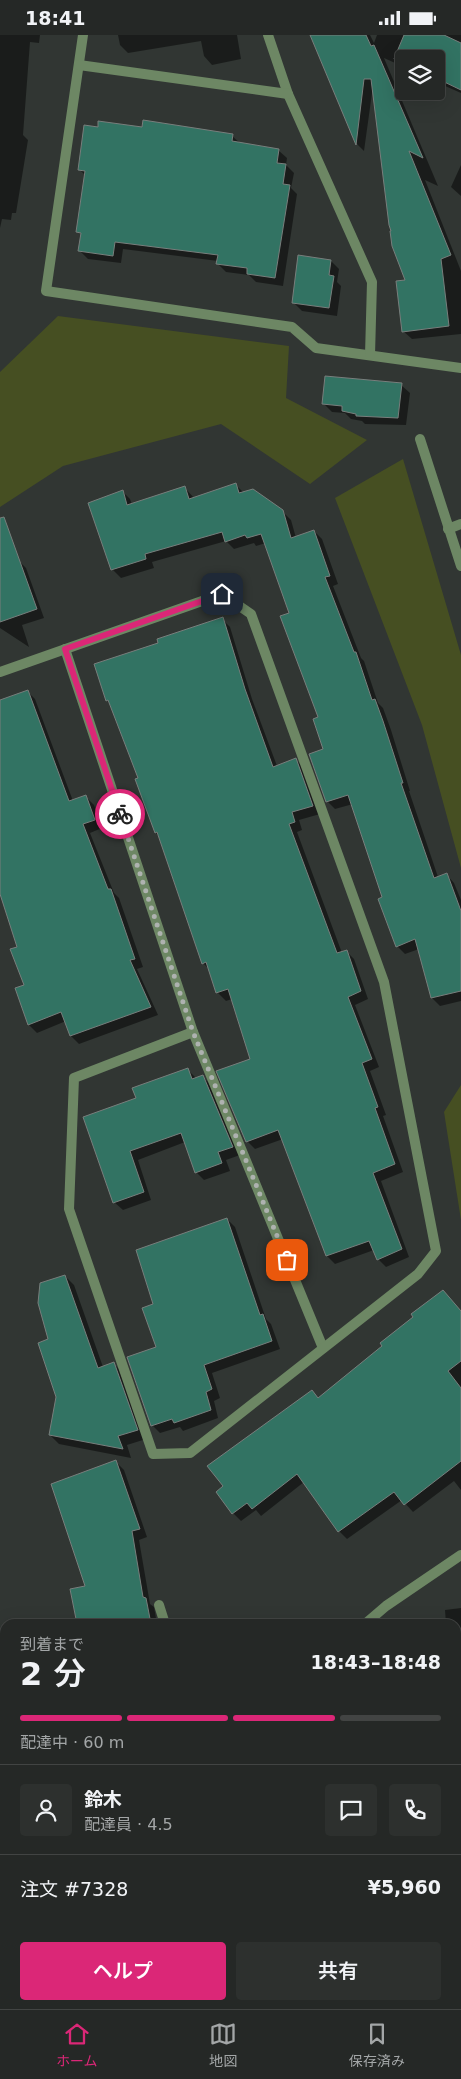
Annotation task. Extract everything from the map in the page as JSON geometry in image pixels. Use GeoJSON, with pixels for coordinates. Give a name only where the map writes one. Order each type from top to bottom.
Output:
{"type":"FeatureCollection","features":[{"type":"Feature","properties":{"kind":"street"},"geometry":{"type":"LineString","coordinates":[[83,35],[46,291],[292,327],[316,348],[461,368]]}},
{"type":"Feature","properties":{"kind":"street"},"geometry":{"type":"LineString","coordinates":[[268,35],[288,95],[372,282],[370,355]]}},
{"type":"Feature","properties":{"kind":"street"},"geometry":{"type":"LineString","coordinates":[[79,65],[288,95]]}},
{"type":"Feature","properties":{"kind":"street"},"geometry":{"type":"LineString","coordinates":[[420,439],[461,566]]}},
{"type":"Feature","properties":{"kind":"street"},"geometry":{"type":"LineString","coordinates":[[448,529],[461,524]]}},
{"type":"Feature","properties":{"kind":"street"},"geometry":{"type":"LineString","coordinates":[[0,672],[222,594],[251,614],[384,982],[436,1251],[418,1274],[190,1453],[153,1455],[69,1209],[74,1078],[193,1032]]}},
{"type":"Feature","properties":{"kind":"street"},"geometry":{"type":"LineString","coordinates":[[65,649],[193,1032],[323,1348]]}},
{"type":"Feature","properties":{"kind":"street"},"geometry":{"type":"LineString","coordinates":[[371,1619],[386,1606],[461,1555]]}},
{"type":"Feature","properties":{"kind":"street"},"geometry":{"type":"LineString","coordinates":[[158,1605],[163,1619]]}},
{"type":"Feature","properties":{"kind":"green space"},"geometry":{"type":"Polygon","coordinates":[[[58,316],[289,346],[286,398],[367,440],[310,484],[221,424],[63,466],[0,507],[0,372],[58,316]]]}},
{"type":"Feature","properties":{"kind":"green space"},"geometry":{"type":"Polygon","coordinates":[[[403,459],[461,655],[461,868],[422,725],[335,498],[403,459]]]}},
{"type":"Feature","properties":{"kind":"green space"},"geometry":{"type":"Polygon","coordinates":[[[461,1085],[461,1220],[444,1112],[461,1085]]]}},
{"type":"Feature","properties":{"kind":"building"},"geometry":{"type":"Polygon","coordinates":[[[310,35],[366,35],[371,46],[374,45],[395,93],[395,100],[398,100],[423,158],[409,151],[451,255],[441,259],[449,326],[402,332],[396,281],[405,280],[392,246],[371,79],[364,79],[356,145],[310,35]]]}},
{"type":"Feature","properties":{"kind":"building"},"geometry":{"type":"Polygon","coordinates":[[[404,35],[444,35],[461,43],[461,90],[445,82],[445,50],[398,50],[404,35]]]}},
{"type":"Feature","properties":{"kind":"building"},"geometry":{"type":"Polygon","coordinates":[[[143,120],[233,134],[232,141],[279,149],[277,163],[286,164],[283,184],[290,185],[275,278],[247,274],[247,268],[216,264],[218,255],[115,242],[113,256],[78,251],[81,233],[76,232],[85,171],[78,170],[84,125],[98,127],[98,121],[142,127],[143,120]]]}},
{"type":"Feature","properties":{"kind":"building"},"geometry":{"type":"Polygon","coordinates":[[[298,255],[331,260],[329,275],[334,276],[329,308],[292,303],[298,255]]]}},
{"type":"Feature","properties":{"kind":"building"},"geometry":{"type":"Polygon","coordinates":[[[325,376],[402,383],[398,418],[356,416],[356,414],[342,411],[342,406],[322,404],[325,376]]]}},
{"type":"Feature","properties":{"kind":"building"},"geometry":{"type":"Polygon","coordinates":[[[236,483],[239,493],[253,489],[283,510],[291,538],[314,530],[330,576],[325,577],[354,652],[356,652],[372,700],[375,699],[383,721],[403,783],[401,783],[434,878],[447,873],[461,911],[461,991],[431,998],[415,939],[396,947],[378,899],[382,897],[348,795],[326,802],[309,754],[323,749],[313,719],[318,717],[280,616],[289,613],[261,534],[247,538],[245,535],[225,542],[222,532],[145,554],[146,559],[111,570],[88,503],[123,490],[127,505],[185,486],[189,499],[236,483]]]}},
{"type":"Feature","properties":{"kind":"building"},"geometry":{"type":"Polygon","coordinates":[[[4,517],[37,609],[0,622],[0,518],[4,517]]]}},
{"type":"Feature","properties":{"kind":"building"},"geometry":{"type":"Polygon","coordinates":[[[223,617],[245,689],[273,767],[296,758],[313,806],[292,812],[295,822],[289,824],[337,953],[347,950],[361,991],[348,997],[372,1059],[362,1063],[378,1107],[375,1108],[395,1164],[373,1173],[402,1249],[377,1260],[369,1241],[326,1256],[278,1130],[246,1142],[216,1071],[250,1059],[228,989],[216,993],[206,962],[202,964],[157,832],[155,833],[135,779],[138,778],[108,700],[106,701],[94,664],[158,643],[157,639],[223,617]]]}},
{"type":"Feature","properties":{"kind":"building"},"geometry":{"type":"Polygon","coordinates":[[[28,690],[69,801],[86,795],[95,820],[83,824],[108,889],[111,889],[135,959],[130,960],[151,1007],[70,1036],[61,1012],[28,1025],[15,988],[24,985],[10,949],[17,947],[0,894],[0,700],[28,690]]]}},
{"type":"Feature","properties":{"kind":"building"},"geometry":{"type":"Polygon","coordinates":[[[188,1068],[192,1079],[203,1075],[233,1147],[218,1152],[222,1163],[195,1173],[181,1133],[130,1151],[144,1192],[113,1203],[83,1117],[136,1098],[132,1088],[188,1068]]]}},
{"type":"Feature","properties":{"kind":"building"},"geometry":{"type":"Polygon","coordinates":[[[227,1218],[260,1315],[263,1314],[272,1341],[204,1365],[212,1389],[206,1392],[211,1410],[174,1423],[172,1419],[151,1426],[127,1357],[156,1347],[142,1308],[153,1304],[136,1250],[227,1218]]]}},
{"type":"Feature","properties":{"kind":"building"},"geometry":{"type":"Polygon","coordinates":[[[65,1275],[98,1368],[114,1362],[138,1430],[118,1436],[123,1449],[49,1435],[56,1397],[38,1343],[48,1339],[38,1303],[40,1283],[65,1275]]]}},
{"type":"Feature","properties":{"kind":"building"},"geometry":{"type":"Polygon","coordinates":[[[443,1290],[461,1311],[461,1361],[448,1371],[461,1388],[461,1461],[404,1505],[394,1492],[338,1532],[297,1474],[252,1509],[247,1503],[232,1514],[216,1492],[223,1486],[207,1466],[312,1390],[318,1398],[382,1346],[380,1343],[413,1317],[411,1314],[443,1290]]]}},
{"type":"Feature","properties":{"kind":"building"},"geometry":{"type":"Polygon","coordinates":[[[116,1460],[140,1529],[132,1531],[143,1597],[146,1598],[150,1619],[76,1619],[70,1589],[85,1586],[51,1484],[116,1460]]]}},
{"type":"Feature","properties":{"kind":"way so far"},"geometry":{"type":"LineString","coordinates":[[120,814],[193,1032],[287,1260]]}},
{"type":"Feature","properties":{"kind":"route"},"geometry":{"type":"LineString","coordinates":[[120,814],[65,649],[222,594]]}}]}
